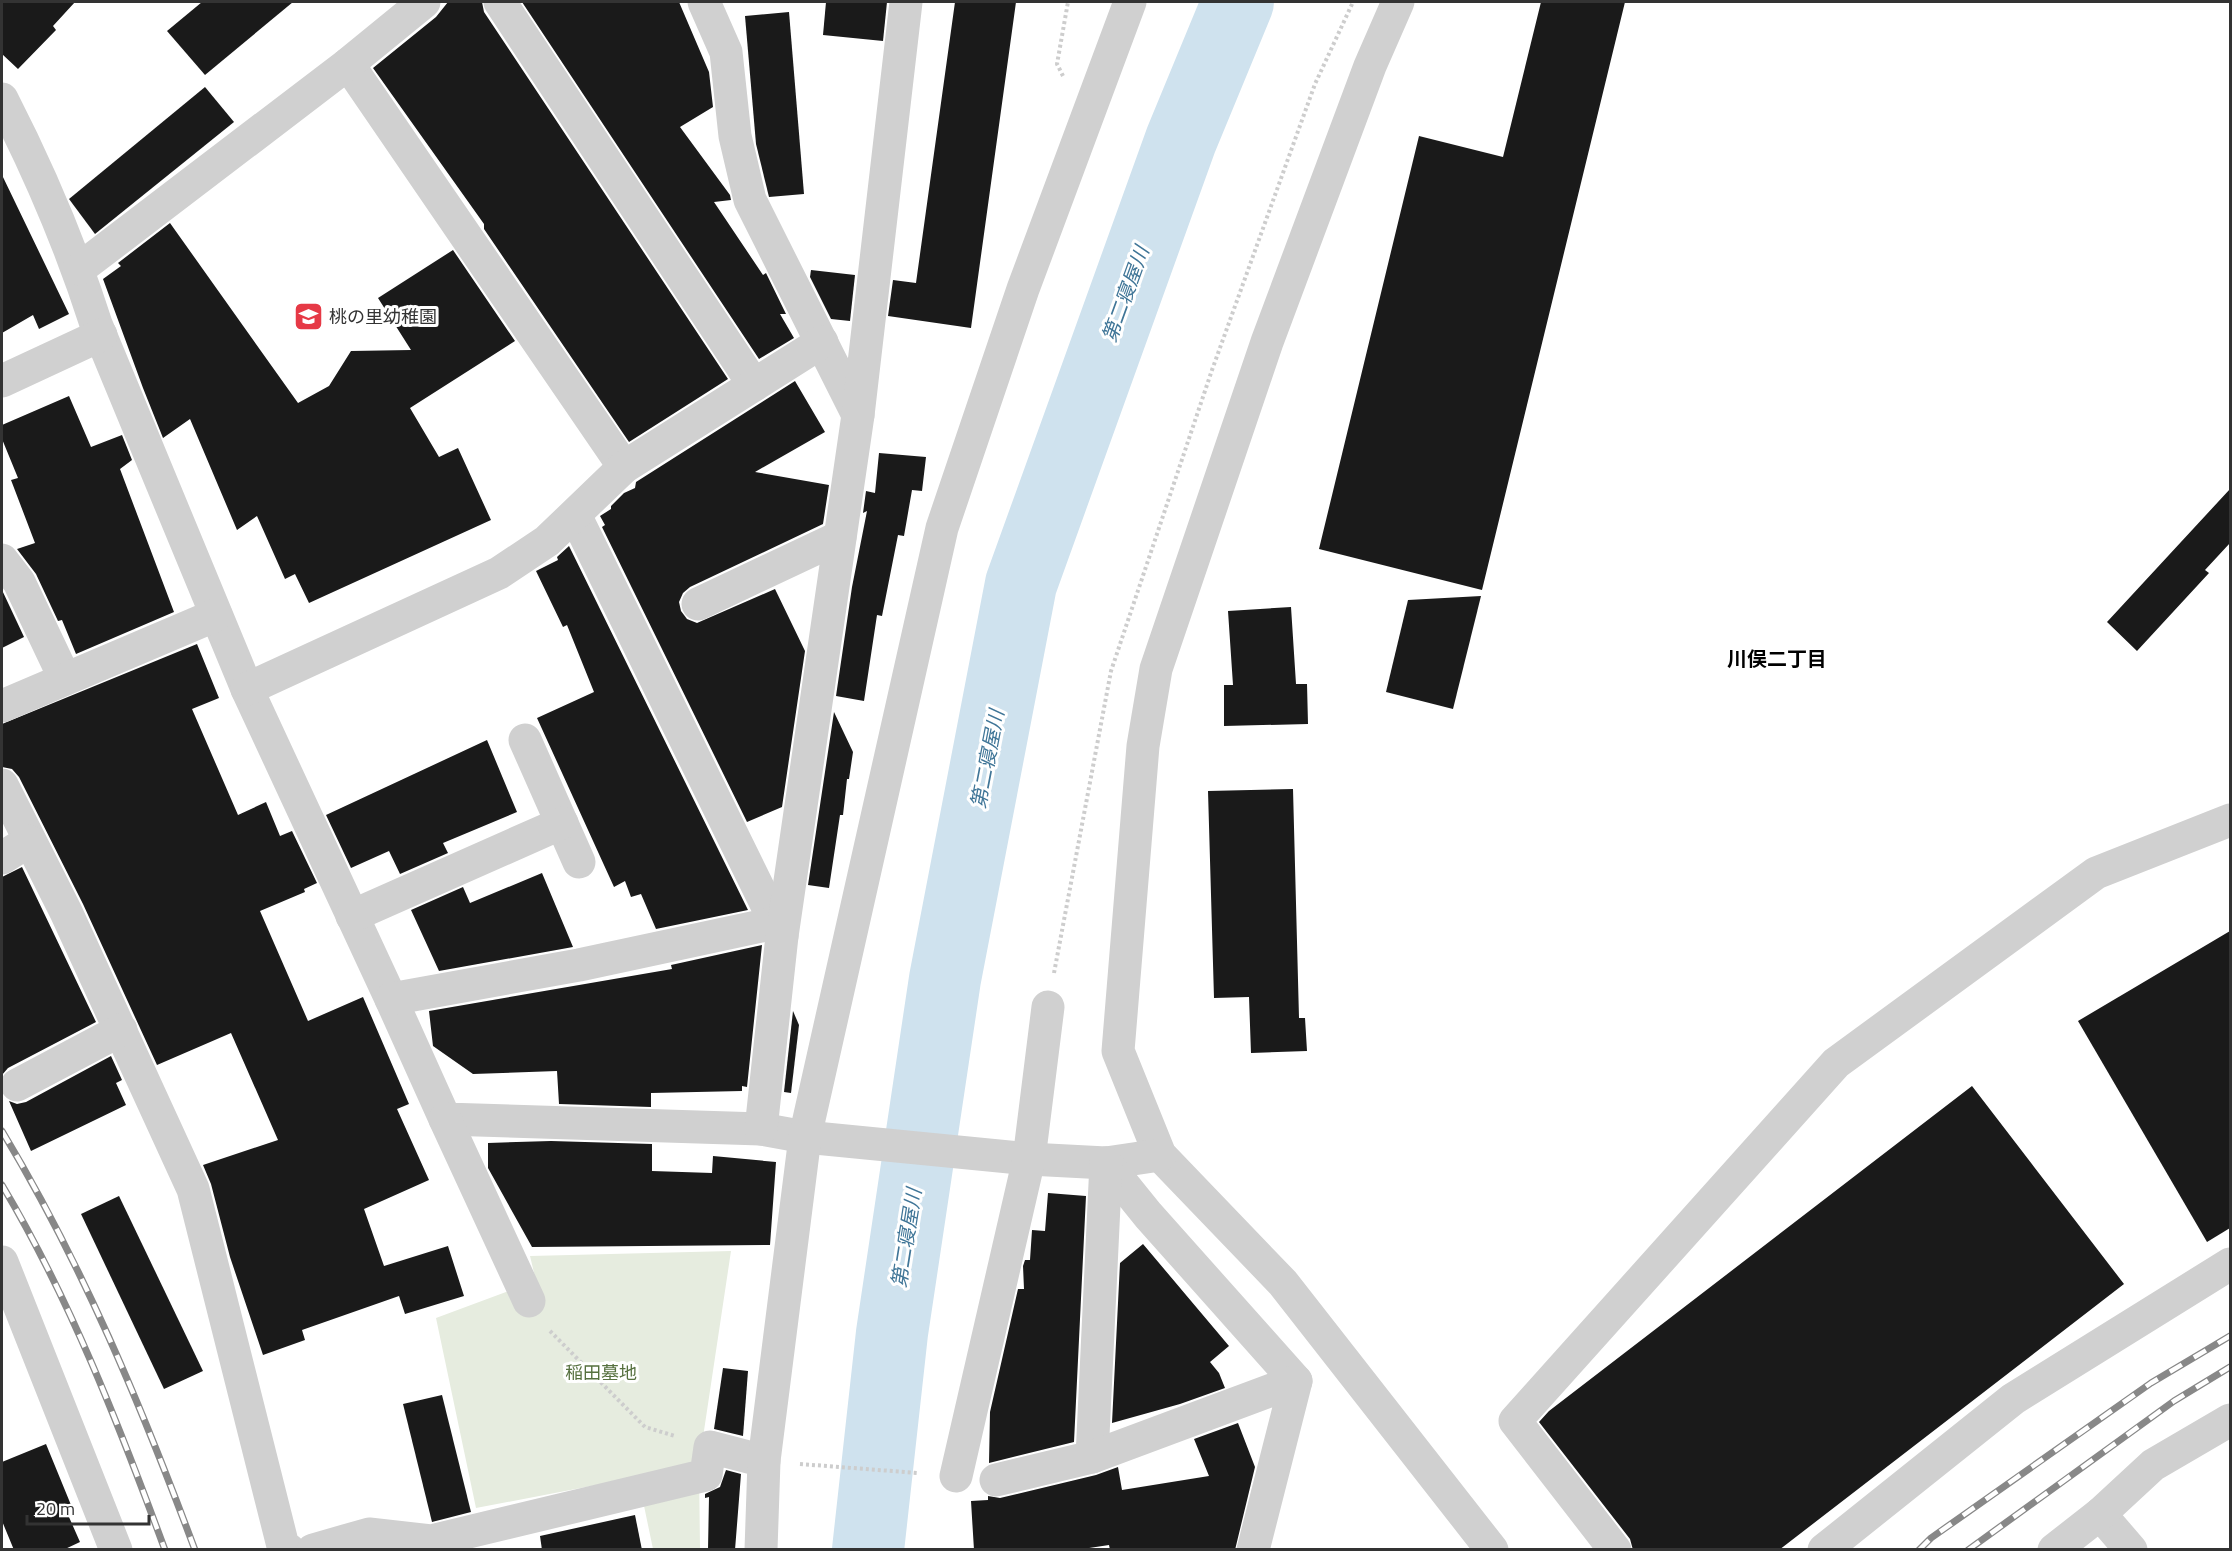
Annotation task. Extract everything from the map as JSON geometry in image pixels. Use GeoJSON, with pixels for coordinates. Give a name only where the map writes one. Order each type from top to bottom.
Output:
{"type":"FeatureCollection","features":[{"type":"Feature","properties":{"kind":"street"},"geometry":{"type":"LineString","coordinates":[[79,269],[348,64],[424,2]]}},
{"type":"Feature","properties":{"kind":"street"},"geometry":{"type":"LineString","coordinates":[[500,2],[753,385]]}},
{"type":"Feature","properties":{"kind":"street"},"geometry":{"type":"LineString","coordinates":[[704,2],[726,52],[735,136],[750,200],[858,415]]}},
{"type":"Feature","properties":{"kind":"street"},"geometry":{"type":"LineString","coordinates":[[761,1129],[778,930],[858,415],[906,2]]}},
{"type":"Feature","properties":{"kind":"street"},"geometry":{"type":"LineString","coordinates":[[761,1550],[764,1461],[806,1137],[942,528],[1023,288],[1130,2]]}},
{"type":"Feature","properties":{"kind":"street"},"geometry":{"type":"LineString","coordinates":[[1398,2],[1370,66],[1267,342],[1156,669],[1143,746],[1118,1051],[1160,1155],[1283,1283],[1492,1550]]}},
{"type":"Feature","properties":{"kind":"street"},"geometry":{"type":"LineString","coordinates":[[348,64],[624,467]]}},
{"type":"Feature","properties":{"kind":"street"},"geometry":{"type":"LineString","coordinates":[[2,99],[12,147],[79,269],[101,335],[247,689],[392,999],[529,1301]]}},
{"type":"Feature","properties":{"kind":"street"},"geometry":{"type":"LineString","coordinates":[[2,381],[101,335]]}},
{"type":"Feature","properties":{"kind":"street"},"geometry":{"type":"LineString","coordinates":[[247,689],[499,573],[547,541],[624,467],[822,342]]}},
{"type":"Feature","properties":{"kind":"street"},"geometry":{"type":"LineString","coordinates":[[575,515],[778,930]]}},
{"type":"Feature","properties":{"kind":"street"},"geometry":{"type":"LineString","coordinates":[[698,604],[840,537]]}},
{"type":"Feature","properties":{"kind":"street"},"geometry":{"type":"LineString","coordinates":[[2,560],[19,582],[66,679]]}},
{"type":"Feature","properties":{"kind":"street"},"geometry":{"type":"LineString","coordinates":[[2,706],[216,615]]}},
{"type":"Feature","properties":{"kind":"street"},"geometry":{"type":"LineString","coordinates":[[525,740],[579,862]]}},
{"type":"Feature","properties":{"kind":"street"},"geometry":{"type":"LineString","coordinates":[[2,785],[121,1030],[194,1189],[283,1546],[289,1550]]}},
{"type":"Feature","properties":{"kind":"street"},"geometry":{"type":"LineString","coordinates":[[1615,1550],[1515,1421],[1836,1064],[2096,873],[2230,820]]}},
{"type":"Feature","properties":{"kind":"street"},"geometry":{"type":"LineString","coordinates":[[352,916],[562,823]]}},
{"type":"Feature","properties":{"kind":"street"},"geometry":{"type":"LineString","coordinates":[[2,858],[29,840]]}},
{"type":"Feature","properties":{"kind":"street"},"geometry":{"type":"LineString","coordinates":[[392,999],[778,930]]}},
{"type":"Feature","properties":{"kind":"street"},"geometry":{"type":"LineString","coordinates":[[956,1476],[1029,1159],[1048,1007]]}},
{"type":"Feature","properties":{"kind":"street"},"geometry":{"type":"LineString","coordinates":[[17,1084],[121,1030]]}},
{"type":"Feature","properties":{"kind":"street"},"geometry":{"type":"LineString","coordinates":[[445,1119],[761,1129],[806,1137],[1029,1159],[1106,1163],[1160,1155]]}},
{"type":"Feature","properties":{"kind":"street"},"geometry":{"type":"LineString","coordinates":[[1106,1163],[1148,1215],[1296,1381]]}},
{"type":"Feature","properties":{"kind":"street"},"geometry":{"type":"LineString","coordinates":[[1092,1457],[1106,1163]]}},
{"type":"Feature","properties":{"kind":"street"},"geometry":{"type":"LineString","coordinates":[[2,1262],[116,1550]]}},
{"type":"Feature","properties":{"kind":"street"},"geometry":{"type":"LineString","coordinates":[[1824,1550],[2013,1399],[2230,1264]]}},
{"type":"Feature","properties":{"kind":"street"},"geometry":{"type":"LineString","coordinates":[[996,1480],[1092,1457],[1296,1381]]}},
{"type":"Feature","properties":{"kind":"street"},"geometry":{"type":"LineString","coordinates":[[1253,1550],[1296,1381]]}},
{"type":"Feature","properties":{"kind":"street"},"geometry":{"type":"LineString","coordinates":[[2054,1550],[2100,1515],[2153,1465],[2230,1420]]}},
{"type":"Feature","properties":{"kind":"street"},"geometry":{"type":"LineString","coordinates":[[313,1550],[369,1534],[431,1541],[706,1475],[710,1448],[764,1461]]}},
{"type":"Feature","properties":{"kind":"street"},"geometry":{"type":"LineString","coordinates":[[2100,1515],[2130,1550]]}},
{"type":"Feature","properties":{"kind":"path"},"geometry":{"type":"LineString","coordinates":[[529,1301],[537,1318],[645,1427],[710,1448]]}},
{"type":"Feature","properties":{"kind":"path"},"geometry":{"type":"LineString","coordinates":[[764,1461],[956,1476]]}},
{"type":"Feature","properties":{"kind":"green space","name":"稲田墓地"},"geometry":{"type":"Polygon","coordinates":[[[731,1251],[699,1464],[700,1549],[653,1549],[638,1477],[476,1508],[436,1318],[536,1281],[530,1256],[731,1251]]]}},
{"type":"Feature","properties":{"kind":"building"},"geometry":{"type":"Polygon","coordinates":[[[2,2],[75,2],[53,26],[56,30],[18,69],[2,54],[2,2]]]}},
{"type":"Feature","properties":{"kind":"building"},"geometry":{"type":"Polygon","coordinates":[[[202,2],[293,2],[205,75],[167,31],[202,2]]]}},
{"type":"Feature","properties":{"kind":"building"},"geometry":{"type":"Polygon","coordinates":[[[448,2],[482,2],[484,12],[728,379],[629,442],[484,229],[484,224],[373,68],[436,17],[448,2]]]}},
{"type":"Feature","properties":{"kind":"building"},"geometry":{"type":"Polygon","coordinates":[[[522,2],[679,2],[709,72],[713,107],[680,127],[730,195],[731,200],[714,202],[763,275],[766,273],[786,314],[780,314],[794,338],[759,359],[522,2]]]}},
{"type":"Feature","properties":{"kind":"building"},"geometry":{"type":"Polygon","coordinates":[[[826,2],[887,2],[883,41],[823,35],[826,2]]]}},
{"type":"Feature","properties":{"kind":"building"},"geometry":{"type":"Polygon","coordinates":[[[955,2],[1016,2],[971,328],[888,316],[893,280],[916,283],[955,2]]]}},
{"type":"Feature","properties":{"kind":"building"},"geometry":{"type":"Polygon","coordinates":[[[1541,2],[1625,2],[1482,590],[1319,549],[1419,136],[1503,157],[1541,2]]]}},
{"type":"Feature","properties":{"kind":"building"},"geometry":{"type":"Polygon","coordinates":[[[789,12],[804,194],[769,197],[756,144],[745,16],[789,12]]]}},
{"type":"Feature","properties":{"kind":"building"},"geometry":{"type":"Polygon","coordinates":[[[205,87],[234,122],[95,234],[69,199],[205,87]]]}},
{"type":"Feature","properties":{"kind":"building"},"geometry":{"type":"Polygon","coordinates":[[[2,175],[69,314],[39,329],[33,315],[2,333],[2,175]]]}},
{"type":"Feature","properties":{"kind":"building"},"geometry":{"type":"Polygon","coordinates":[[[170,223],[298,403],[329,386],[351,351],[411,350],[378,298],[453,250],[515,341],[410,408],[439,457],[458,448],[491,520],[309,603],[295,574],[285,579],[257,516],[237,530],[190,419],[163,438],[103,279],[121,266],[118,263],[170,223]]]}},
{"type":"Feature","properties":{"kind":"building"},"geometry":{"type":"Polygon","coordinates":[[[811,270],[855,275],[850,321],[831,319],[810,277],[811,270]]]}},
{"type":"Feature","properties":{"kind":"building"},"geometry":{"type":"Polygon","coordinates":[[[795,381],[825,432],[755,472],[829,485],[823,524],[690,587],[683,593],[679,602],[681,611],[687,619],[697,623],[775,589],[805,651],[782,807],[747,822],[602,527],[605,525],[600,516],[611,509],[611,506],[624,493],[635,488],[636,482],[795,381]]]}},
{"type":"Feature","properties":{"kind":"building"},"geometry":{"type":"Polygon","coordinates":[[[69,396],[91,447],[122,435],[132,460],[120,469],[174,612],[76,654],[62,620],[58,621],[36,574],[17,549],[35,543],[11,480],[18,478],[2,439],[2,425],[69,396]]]}},
{"type":"Feature","properties":{"kind":"building"},"geometry":{"type":"Polygon","coordinates":[[[879,453],[926,457],[922,491],[912,490],[904,536],[898,535],[882,616],[877,615],[864,701],[836,696],[852,587],[867,511],[863,513],[866,491],[875,493],[879,453]]]}},
{"type":"Feature","properties":{"kind":"building"},"geometry":{"type":"Polygon","coordinates":[[[2230,489],[2230,543],[2205,570],[2209,573],[2137,651],[2107,622],[2230,489]]]}},
{"type":"Feature","properties":{"kind":"building"},"geometry":{"type":"Polygon","coordinates":[[[569,546],[748,910],[656,929],[641,894],[631,897],[625,881],[614,887],[537,718],[594,692],[567,625],[563,627],[536,571],[558,560],[557,557],[569,546]]]}},
{"type":"Feature","properties":{"kind":"building"},"geometry":{"type":"Polygon","coordinates":[[[2,590],[24,637],[2,648],[2,590]]]}},
{"type":"Feature","properties":{"kind":"building"},"geometry":{"type":"Polygon","coordinates":[[[1481,596],[1453,709],[1386,692],[1408,600],[1481,596]]]}},
{"type":"Feature","properties":{"kind":"building"},"geometry":{"type":"Polygon","coordinates":[[[1291,607],[1296,684],[1307,684],[1308,724],[1224,726],[1224,685],[1233,685],[1228,611],[1291,607]]]}},
{"type":"Feature","properties":{"kind":"building"},"geometry":{"type":"Polygon","coordinates":[[[197,644],[219,698],[192,709],[238,815],[266,802],[280,836],[292,831],[317,883],[304,889],[305,892],[260,911],[308,1021],[363,997],[409,1104],[397,1109],[429,1180],[364,1209],[384,1266],[448,1246],[464,1296],[405,1314],[399,1296],[302,1330],[305,1340],[263,1355],[230,1257],[211,1184],[203,1165],[278,1140],[231,1033],[157,1065],[83,904],[19,777],[12,769],[2,767],[2,724],[197,644]]]}},
{"type":"Feature","properties":{"kind":"building"},"geometry":{"type":"Polygon","coordinates":[[[834,712],[853,752],[843,815],[840,815],[829,888],[808,885],[834,712]]]}},
{"type":"Feature","properties":{"kind":"building"},"geometry":{"type":"Polygon","coordinates":[[[487,740],[517,812],[443,843],[448,853],[400,874],[389,851],[351,868],[326,815],[487,740]]]}},
{"type":"Feature","properties":{"kind":"building"},"geometry":{"type":"Polygon","coordinates":[[[1293,789],[1299,1018],[1305,1018],[1307,1051],[1251,1053],[1249,997],[1214,998],[1208,791],[1293,789]]]}},
{"type":"Feature","properties":{"kind":"building"},"geometry":{"type":"Polygon","coordinates":[[[22,867],[96,1022],[8,1068],[2,1075],[2,877],[22,867]]]}},
{"type":"Feature","properties":{"kind":"building"},"geometry":{"type":"Polygon","coordinates":[[[542,873],[573,947],[439,971],[411,910],[463,887],[470,903],[542,873]]]}},
{"type":"Feature","properties":{"kind":"building"},"geometry":{"type":"Polygon","coordinates":[[[2230,931],[2230,1228],[2207,1242],[2078,1021],[2230,931]]]}},
{"type":"Feature","properties":{"kind":"building"},"geometry":{"type":"Polygon","coordinates":[[[762,945],[747,1087],[742,1086],[742,1091],[651,1093],[651,1107],[559,1104],[557,1071],[473,1074],[433,1046],[429,1011],[672,969],[671,965],[762,945]]]}},
{"type":"Feature","properties":{"kind":"building"},"geometry":{"type":"Polygon","coordinates":[[[793,1011],[799,1025],[791,1093],[784,1092],[793,1011]]]}},
{"type":"Feature","properties":{"kind":"building"},"geometry":{"type":"Polygon","coordinates":[[[111,1056],[122,1080],[116,1083],[126,1105],[31,1151],[9,1101],[17,1104],[26,1102],[111,1056]]]}},
{"type":"Feature","properties":{"kind":"building"},"geometry":{"type":"Polygon","coordinates":[[[1972,1086],[2124,1284],[1779,1550],[1633,1550],[1630,1539],[1539,1422],[1549,1411],[1972,1086]]]}},
{"type":"Feature","properties":{"kind":"building"},"geometry":{"type":"Polygon","coordinates":[[[551,1141],[652,1144],[652,1171],[712,1173],[713,1156],[776,1162],[770,1245],[532,1247],[488,1168],[488,1143],[551,1141]]]}},
{"type":"Feature","properties":{"kind":"building"},"geometry":{"type":"Polygon","coordinates":[[[1048,1193],[1086,1196],[1074,1442],[989,1463],[990,1412],[1018,1289],[1024,1289],[1023,1266],[1025,1260],[1030,1260],[1032,1230],[1045,1231],[1048,1193]]]}},
{"type":"Feature","properties":{"kind":"building"},"geometry":{"type":"Polygon","coordinates":[[[119,1196],[203,1371],[164,1389],[81,1214],[119,1196]]]}},
{"type":"Feature","properties":{"kind":"building"},"geometry":{"type":"Polygon","coordinates":[[[1143,1244],[1229,1346],[1210,1362],[1219,1373],[1225,1388],[1180,1404],[1112,1423],[1120,1263],[1143,1244]]]}},
{"type":"Feature","properties":{"kind":"building"},"geometry":{"type":"Polygon","coordinates":[[[723,1368],[748,1371],[743,1436],[714,1429],[723,1368]]]}},
{"type":"Feature","properties":{"kind":"building"},"geometry":{"type":"Polygon","coordinates":[[[442,1395],[471,1512],[432,1522],[403,1404],[442,1395]]]}},
{"type":"Feature","properties":{"kind":"building"},"geometry":{"type":"Polygon","coordinates":[[[1238,1423],[1255,1467],[1235,1550],[1110,1550],[1109,1545],[1076,1550],[974,1550],[971,1501],[988,1500],[988,1496],[1000,1498],[1096,1475],[1118,1467],[1122,1490],[1209,1476],[1194,1439],[1238,1423]]]}},
{"type":"Feature","properties":{"kind":"building"},"geometry":{"type":"Polygon","coordinates":[[[46,1444],[71,1505],[65,1508],[80,1542],[63,1550],[14,1550],[2,1521],[2,1462],[46,1444]]]}},
{"type":"Feature","properties":{"kind":"building"},"geometry":{"type":"Polygon","coordinates":[[[726,1470],[741,1474],[735,1550],[708,1550],[709,1497],[705,1498],[705,1494],[720,1487],[726,1470]]]}},
{"type":"Feature","properties":{"kind":"building"},"geometry":{"type":"Polygon","coordinates":[[[635,1515],[642,1550],[542,1550],[540,1536],[635,1515]]]}},
{"type":"Feature","properties":{"kind":"waterway","name":"第二寝屋川"},"geometry":{"type":"LineString","coordinates":[[868,1550],[892,1333],[945,979],[1021,584],[1181,140],[1238,2]]}},
{"type":"Feature","properties":{"kind":"railway"},"geometry":{"type":"LineString","coordinates":[[2,1131],[58,1232],[108,1336],[195,1550]]}},
{"type":"Feature","properties":{"kind":"railway"},"geometry":{"type":"LineString","coordinates":[[2,1185],[50,1273],[92,1363],[165,1550]]}},
{"type":"Feature","properties":{"kind":"railway"},"geometry":{"type":"LineString","coordinates":[[1919,1550],[1931,1538],[2151,1383],[2230,1336]]}},
{"type":"Feature","properties":{"kind":"railway"},"geometry":{"type":"LineString","coordinates":[[1968,1550],[2174,1401],[2230,1367]]}},
{"type":"Feature","properties":{"kind":"place","name":"桃の里幼稚園"},"geometry":{"type":"Point","coordinates":[308,316]}},
{"type":"Feature","properties":{"kind":"district","name":"川俣二丁目"},"geometry":{"type":"Point","coordinates":[1777,658]}}]}
